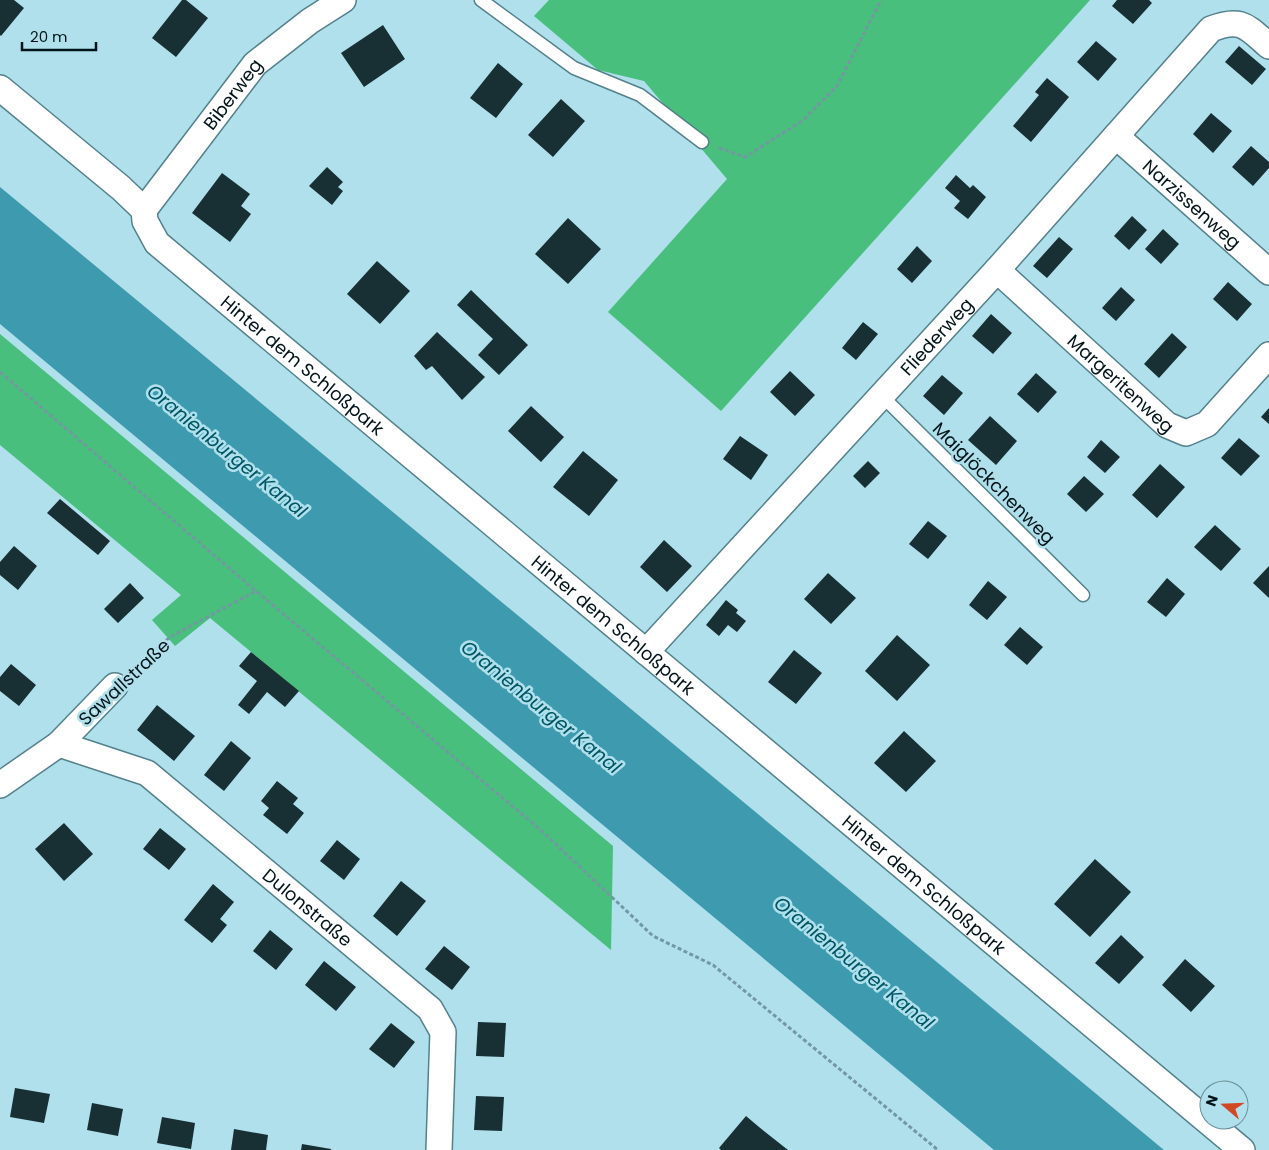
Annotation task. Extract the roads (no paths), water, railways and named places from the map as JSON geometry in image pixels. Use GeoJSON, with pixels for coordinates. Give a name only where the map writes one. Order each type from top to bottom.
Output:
{"type":"FeatureCollection","features":[{"type":"Feature","properties":{"kind":"street","name":"Biberweg"},"geometry":{"type":"LineString","coordinates":[[144,210],[256,64],[310,21],[343,0]]}},
{"type":"Feature","properties":{"kind":"street","name":"Fliederweg"},"geometry":{"type":"LineString","coordinates":[[646,652],[997,270],[1211,28],[1226,23],[1244,25],[1269,46]]}},
{"type":"Feature","properties":{"kind":"street","name":"Hinter dem Schloßpark"},"geometry":{"type":"LineString","coordinates":[[0,88],[121,188],[144,210],[145,221],[157,244],[1242,1150]]}},
{"type":"Feature","properties":{"kind":"street","name":"Narzissenweg"},"geometry":{"type":"LineString","coordinates":[[1116,136],[1269,272]]}},
{"type":"Feature","properties":{"kind":"street","name":"Margeritenweg"},"geometry":{"type":"LineString","coordinates":[[997,270],[1167,425],[1186,433],[1207,424],[1269,355]]}},
{"type":"Feature","properties":{"kind":"street","name":"Sawallstraße"},"geometry":{"type":"LineString","coordinates":[[0,785],[58,744],[115,686]]}},
{"type":"Feature","properties":{"kind":"street","name":"Dulonstraße"},"geometry":{"type":"LineString","coordinates":[[58,744],[147,773],[430,1009],[443,1032],[439,1150]]}},
{"type":"Feature","properties":{"kind":"lane"},"geometry":{"type":"LineString","coordinates":[[481,0],[574,68],[640,95],[702,142]]}},
{"type":"Feature","properties":{"kind":"lane","name":"Maiglöckchenweg"},"geometry":{"type":"LineString","coordinates":[[881,396],[1083,595]]}},
{"type":"Feature","properties":{"kind":"water","name":"Oranienburger Kanal"},"geometry":{"type":"Polygon","coordinates":[[[0,187],[1164,1150],[994,1150],[0,324],[0,187]]]}}]}
